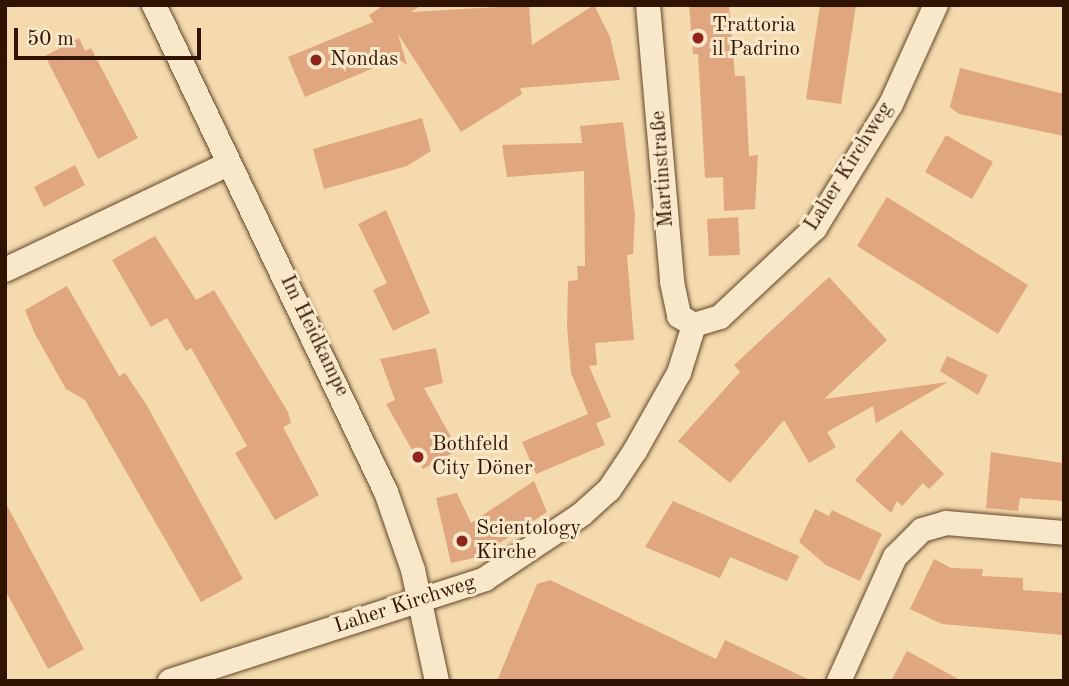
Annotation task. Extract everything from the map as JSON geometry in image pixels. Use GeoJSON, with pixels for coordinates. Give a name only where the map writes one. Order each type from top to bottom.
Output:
{"type":"FeatureCollection","features":[{"type":"Feature","properties":{"kind":"street","name":"Im Heidkampe"},"geometry":{"type":"LineString","coordinates":[[154,5],[228,164],[357,424],[402,535],[420,601],[437,681]]}},
{"type":"Feature","properties":{"kind":"street","name":"Martinstraße"},"geometry":{"type":"LineString","coordinates":[[648,5],[672,282],[679,316],[694,325]]}},
{"type":"Feature","properties":{"kind":"street","name":"Laher Kirchweg"},"geometry":{"type":"LineString","coordinates":[[170,681],[485,579],[582,514],[609,490],[679,373],[694,325],[720,317],[816,228],[891,104],[936,5]]}},
{"type":"Feature","properties":{"kind":"street"},"geometry":{"type":"LineString","coordinates":[[5,270],[228,164]]}},
{"type":"Feature","properties":{"kind":"street"},"geometry":{"type":"LineString","coordinates":[[839,681],[895,557],[922,530],[946,523],[1064,533]]}},
{"type":"Feature","properties":{"kind":"building"},"geometry":{"type":"Polygon","coordinates":[[[384,5],[422,5],[411,12],[529,5],[532,45],[594,5],[610,37],[620,80],[520,88],[522,94],[461,132],[398,34],[407,65],[397,58],[305,97],[288,57],[373,22],[369,15],[384,5]]]}},
{"type":"Feature","properties":{"kind":"building"},"geometry":{"type":"Polygon","coordinates":[[[689,5],[729,5],[735,76],[745,76],[749,156],[758,155],[755,209],[724,211],[723,177],[705,178],[698,54],[693,54],[689,5]]]}},
{"type":"Feature","properties":{"kind":"building"},"geometry":{"type":"Polygon","coordinates":[[[820,5],[856,5],[841,104],[806,99],[820,5]]]}},
{"type":"Feature","properties":{"kind":"building"},"geometry":{"type":"Polygon","coordinates":[[[79,38],[85,51],[91,48],[138,138],[98,159],[45,56],[79,38]]]}},
{"type":"Feature","properties":{"kind":"building"},"geometry":{"type":"Polygon","coordinates":[[[960,68],[1064,94],[1064,136],[959,114],[950,107],[960,68]]]}},
{"type":"Feature","properties":{"kind":"building"},"geometry":{"type":"Polygon","coordinates":[[[422,118],[431,151],[407,166],[324,189],[313,149],[422,118]]]}},
{"type":"Feature","properties":{"kind":"building"},"geometry":{"type":"Polygon","coordinates":[[[623,122],[635,215],[633,254],[627,255],[634,340],[595,343],[597,365],[589,366],[611,417],[596,423],[605,445],[536,474],[522,442],[588,414],[571,373],[567,326],[568,281],[578,280],[577,266],[585,266],[584,171],[507,177],[502,145],[582,143],[580,126],[623,122]]]}},
{"type":"Feature","properties":{"kind":"building"},"geometry":{"type":"Polygon","coordinates":[[[946,135],[993,162],[972,199],[925,172],[946,135]]]}},
{"type":"Feature","properties":{"kind":"building"},"geometry":{"type":"Polygon","coordinates":[[[75,165],[85,185],[44,207],[34,187],[75,165]]]}},
{"type":"Feature","properties":{"kind":"building"},"geometry":{"type":"Polygon","coordinates":[[[887,197],[1028,285],[998,334],[857,246],[887,197]]]}},
{"type":"Feature","properties":{"kind":"building"},"geometry":{"type":"Polygon","coordinates":[[[386,210],[430,313],[393,331],[373,290],[387,283],[358,224],[386,210]]]}},
{"type":"Feature","properties":{"kind":"building"},"geometry":{"type":"Polygon","coordinates":[[[738,217],[740,255],[709,256],[707,219],[738,217]]]}},
{"type":"Feature","properties":{"kind":"building"},"geometry":{"type":"Polygon","coordinates":[[[155,236],[196,300],[214,290],[288,412],[291,423],[283,427],[319,495],[275,520],[235,453],[247,446],[191,348],[186,351],[167,318],[151,327],[112,260],[155,236]]]}},
{"type":"Feature","properties":{"kind":"building"},"geometry":{"type":"Polygon","coordinates":[[[829,277],[887,340],[824,399],[948,382],[876,423],[873,406],[827,432],[836,447],[809,463],[784,420],[730,483],[678,441],[740,372],[734,365],[829,277]]]}},
{"type":"Feature","properties":{"kind":"building"},"geometry":{"type":"Polygon","coordinates":[[[67,286],[119,376],[125,373],[146,404],[243,579],[201,602],[85,400],[66,389],[35,334],[25,310],[67,286]]]}},
{"type":"Feature","properties":{"kind":"building"},"geometry":{"type":"Polygon","coordinates":[[[436,348],[443,383],[424,388],[458,450],[423,469],[386,404],[395,400],[380,359],[436,348]]]}},
{"type":"Feature","properties":{"kind":"building"},"geometry":{"type":"Polygon","coordinates":[[[947,356],[988,375],[978,395],[940,371],[947,356]]]}},
{"type":"Feature","properties":{"kind":"building"},"geometry":{"type":"Polygon","coordinates":[[[901,430],[944,474],[929,489],[923,483],[902,506],[897,501],[891,513],[855,480],[901,430]]]}},
{"type":"Feature","properties":{"kind":"building"},"geometry":{"type":"Polygon","coordinates":[[[991,452],[1062,463],[1064,501],[1020,498],[1018,511],[986,508],[991,452]]]}},
{"type":"Feature","properties":{"kind":"building"},"geometry":{"type":"Polygon","coordinates":[[[534,481],[547,512],[498,544],[476,549],[478,557],[451,563],[436,498],[457,493],[471,523],[534,481]]]}},
{"type":"Feature","properties":{"kind":"building"},"geometry":{"type":"Polygon","coordinates":[[[673,501],[799,556],[787,581],[730,557],[720,578],[645,547],[673,501]]]}},
{"type":"Feature","properties":{"kind":"building"},"geometry":{"type":"Polygon","coordinates":[[[5,502],[84,649],[48,669],[5,590],[5,502]]]}},
{"type":"Feature","properties":{"kind":"building"},"geometry":{"type":"Polygon","coordinates":[[[815,509],[829,516],[832,510],[882,534],[860,581],[826,565],[799,542],[815,509]]]}},
{"type":"Feature","properties":{"kind":"building"},"geometry":{"type":"Polygon","coordinates":[[[934,559],[951,568],[983,569],[982,576],[1023,578],[1023,590],[1064,593],[1064,635],[942,624],[910,609],[934,559]]]}},
{"type":"Feature","properties":{"kind":"building"},"geometry":{"type":"Polygon","coordinates":[[[550,580],[716,659],[725,640],[812,681],[497,681],[537,584],[550,580]]]}},
{"type":"Feature","properties":{"kind":"building"},"geometry":{"type":"Polygon","coordinates":[[[907,651],[962,681],[891,681],[907,651]]]}},
{"type":"Feature","properties":{"kind":"place","name":"Trattoria il Padrino"},"geometry":{"type":"Point","coordinates":[698,38]}},
{"type":"Feature","properties":{"kind":"place","name":"Nondas"},"geometry":{"type":"Point","coordinates":[316,60]}},
{"type":"Feature","properties":{"kind":"place","name":"Bothfeld City Döner"},"geometry":{"type":"Point","coordinates":[418,457]}},
{"type":"Feature","properties":{"kind":"place","name":"Scientology Kirche"},"geometry":{"type":"Point","coordinates":[462,541]}}]}
